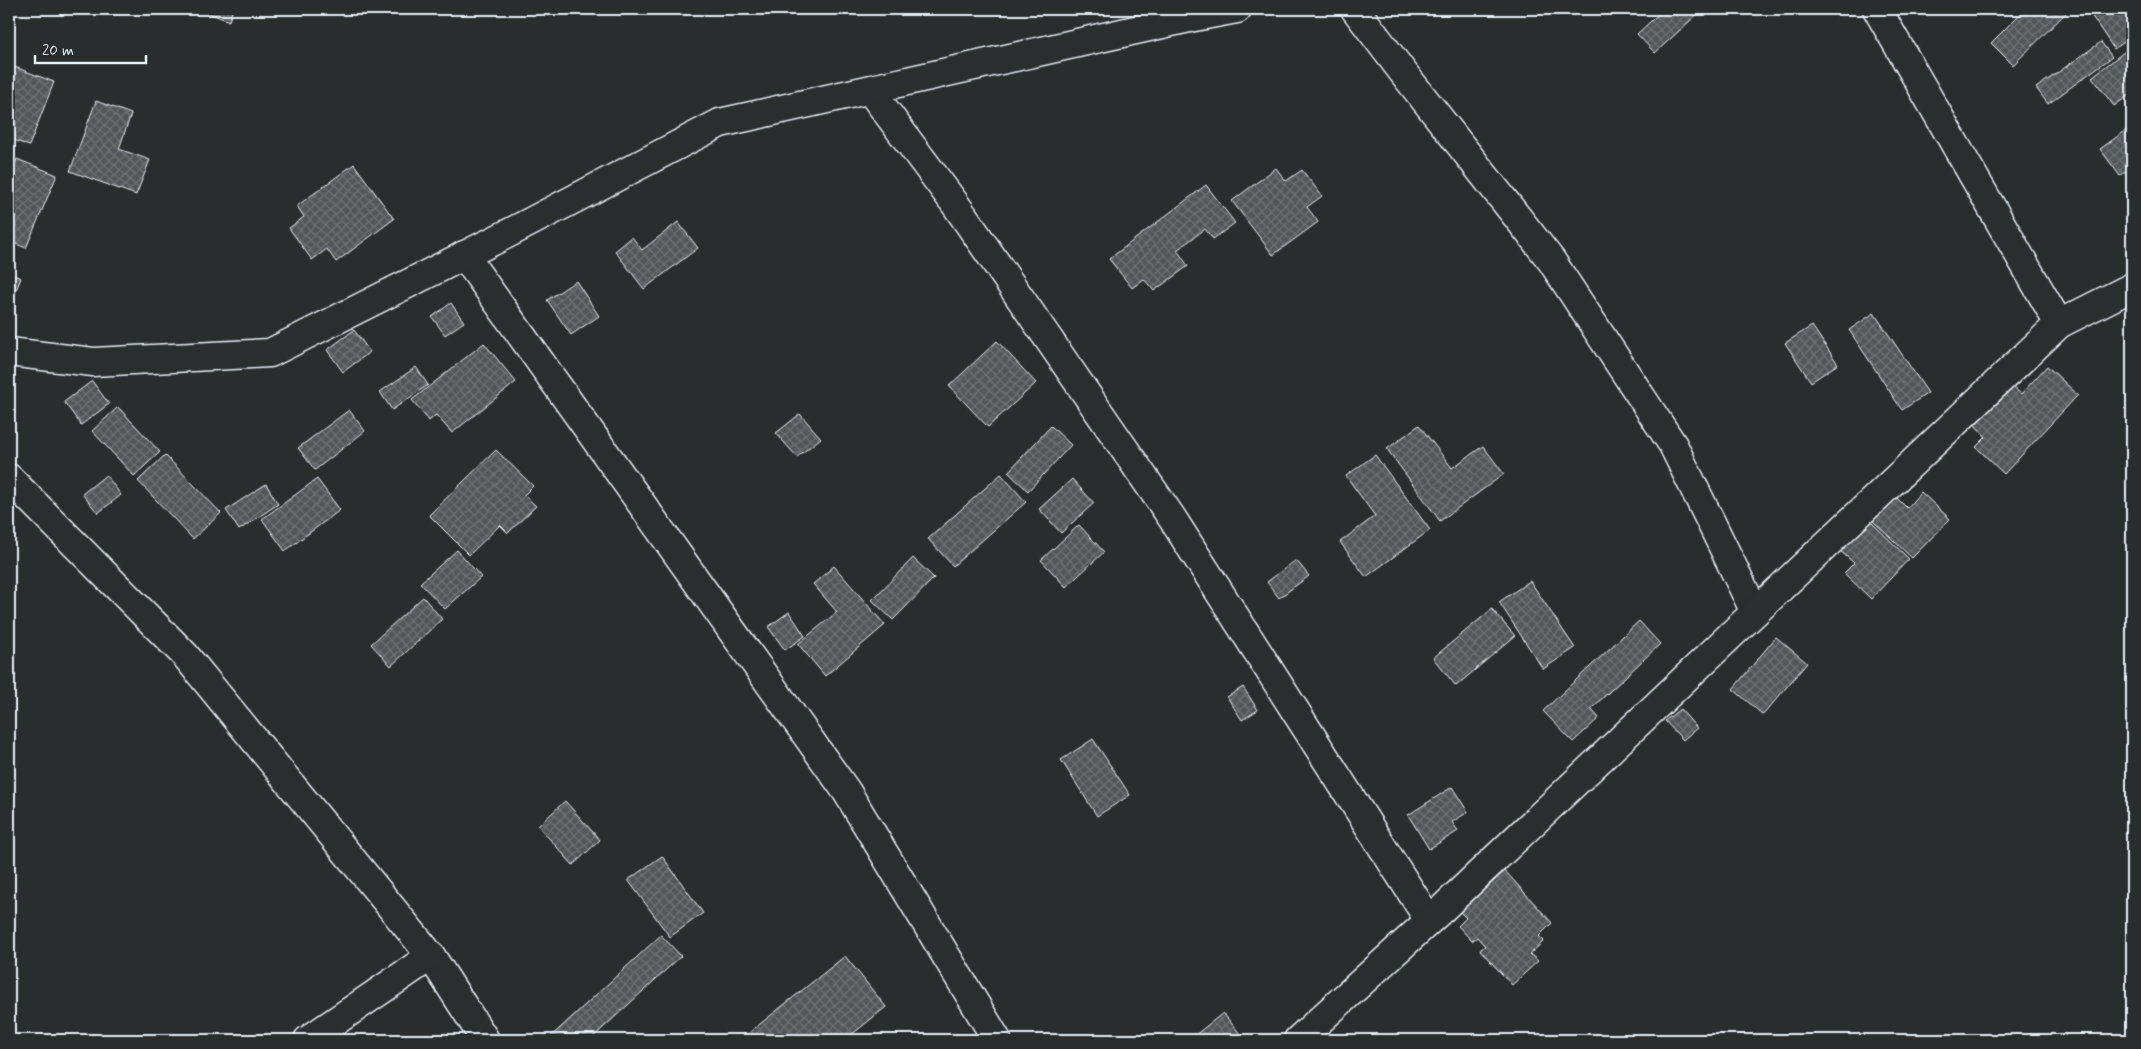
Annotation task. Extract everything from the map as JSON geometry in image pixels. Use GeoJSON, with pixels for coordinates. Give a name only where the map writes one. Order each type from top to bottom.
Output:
{"type":"FeatureCollection","features":[{"type":"Feature","properties":{"kind":"street"},"geometry":{"type":"LineString","coordinates":[[9,352],[93,362],[270,353],[720,123],[1179,20],[1236,9]]}},
{"type":"Feature","properties":{"kind":"street"},"geometry":{"type":"LineString","coordinates":[[1355,9],[1550,260],[1663,429],[1673,445],[1755,612]]}},
{"type":"Feature","properties":{"kind":"street"},"geometry":{"type":"LineString","coordinates":[[1877,9],[2059,324]]}},
{"type":"Feature","properties":{"kind":"street"},"geometry":{"type":"LineString","coordinates":[[870,90],[956,205],[1172,518],[1429,920]]}},
{"type":"Feature","properties":{"kind":"street"},"geometry":{"type":"LineString","coordinates":[[464,255],[847,792],[997,1040]]}},
{"type":"Feature","properties":{"kind":"street"},"geometry":{"type":"LineString","coordinates":[[1298,1040],[1429,920],[2059,324],[2132,287]]}},
{"type":"Feature","properties":{"kind":"street"},"geometry":{"type":"LineString","coordinates":[[9,478],[185,655],[431,956],[485,1040]]}},
{"type":"Feature","properties":{"kind":"street"},"geometry":{"type":"LineString","coordinates":[[308,1040],[431,956]]}},
{"type":"Feature","properties":{"kind":"building"},"geometry":{"type":"Polygon","coordinates":[[[198,9],[233,9],[229,21],[198,9]]]}},
{"type":"Feature","properties":{"kind":"building"},"geometry":{"type":"Polygon","coordinates":[[[1664,9],[1703,9],[1655,53],[1637,34],[1664,9]]]}},
{"type":"Feature","properties":{"kind":"building"},"geometry":{"type":"Polygon","coordinates":[[[2025,9],[2070,9],[2013,65],[1991,43],[2025,9]]]}},
{"type":"Feature","properties":{"kind":"building"},"geometry":{"type":"Polygon","coordinates":[[[2087,9],[2124,9],[2132,22],[2132,37],[2114,49],[2087,9]]]}},
{"type":"Feature","properties":{"kind":"building"},"geometry":{"type":"Polygon","coordinates":[[[2101,42],[2112,57],[2048,104],[2036,88],[2101,42]]]}},
{"type":"Feature","properties":{"kind":"building"},"geometry":{"type":"Polygon","coordinates":[[[2129,48],[2132,52],[2132,93],[2114,106],[2092,77],[2129,48]]]}},
{"type":"Feature","properties":{"kind":"building"},"geometry":{"type":"Polygon","coordinates":[[[9,58],[14,60],[12,66],[54,82],[29,146],[9,138],[9,58]]]}},
{"type":"Feature","properties":{"kind":"building"},"geometry":{"type":"Polygon","coordinates":[[[96,101],[131,114],[119,149],[150,160],[136,195],[70,171],[96,101]]]}},
{"type":"Feature","properties":{"kind":"building"},"geometry":{"type":"Polygon","coordinates":[[[2132,126],[2132,167],[2120,176],[2100,149],[2132,126]]]}},
{"type":"Feature","properties":{"kind":"building"},"geometry":{"type":"Polygon","coordinates":[[[17,159],[57,175],[26,248],[9,241],[9,199],[11,195],[9,194],[9,178],[17,159]]]}},
{"type":"Feature","properties":{"kind":"building"},"geometry":{"type":"Polygon","coordinates":[[[354,164],[394,219],[336,262],[327,249],[312,260],[289,228],[304,217],[297,206],[354,164]]]}},
{"type":"Feature","properties":{"kind":"building"},"geometry":{"type":"Polygon","coordinates":[[[1276,168],[1286,181],[1302,170],[1322,196],[1307,207],[1318,222],[1273,255],[1232,201],[1276,168]]]}},
{"type":"Feature","properties":{"kind":"building"},"geometry":{"type":"Polygon","coordinates":[[[1206,185],[1235,223],[1213,239],[1205,229],[1177,250],[1188,266],[1154,291],[1144,279],[1132,288],[1109,259],[1206,185]]]}},
{"type":"Feature","properties":{"kind":"building"},"geometry":{"type":"Polygon","coordinates":[[[678,222],[698,248],[644,289],[615,251],[632,237],[642,250],[678,222]]]}},
{"type":"Feature","properties":{"kind":"building"},"geometry":{"type":"Polygon","coordinates":[[[9,273],[21,278],[9,307],[9,273]]]}},
{"type":"Feature","properties":{"kind":"building"},"geometry":{"type":"Polygon","coordinates":[[[576,281],[599,316],[571,335],[547,300],[576,281]]]}},
{"type":"Feature","properties":{"kind":"building"},"geometry":{"type":"Polygon","coordinates":[[[451,303],[464,322],[445,335],[432,317],[451,303]]]}},
{"type":"Feature","properties":{"kind":"building"},"geometry":{"type":"Polygon","coordinates":[[[1874,313],[1928,393],[1902,410],[1849,330],[1874,313]]]}},
{"type":"Feature","properties":{"kind":"building"},"geometry":{"type":"Polygon","coordinates":[[[1812,326],[1838,364],[1811,382],[1785,343],[1812,326]]]}},
{"type":"Feature","properties":{"kind":"building"},"geometry":{"type":"Polygon","coordinates":[[[354,330],[370,352],[343,372],[327,350],[354,330]]]}},
{"type":"Feature","properties":{"kind":"building"},"geometry":{"type":"Polygon","coordinates":[[[997,341],[1036,383],[988,427],[949,386],[997,341]]]}},
{"type":"Feature","properties":{"kind":"building"},"geometry":{"type":"Polygon","coordinates":[[[484,343],[516,382],[452,433],[436,415],[429,421],[412,400],[484,343]]]}},
{"type":"Feature","properties":{"kind":"building"},"geometry":{"type":"Polygon","coordinates":[[[2047,366],[2078,395],[2004,474],[1976,447],[1986,437],[1974,424],[2011,385],[2021,394],[2047,366]]]}},
{"type":"Feature","properties":{"kind":"building"},"geometry":{"type":"Polygon","coordinates":[[[416,367],[428,385],[392,410],[380,392],[416,367]]]}},
{"type":"Feature","properties":{"kind":"building"},"geometry":{"type":"Polygon","coordinates":[[[92,381],[109,404],[81,425],[64,402],[92,381]]]}},
{"type":"Feature","properties":{"kind":"building"},"geometry":{"type":"Polygon","coordinates":[[[118,407],[160,452],[134,476],[92,431],[118,407]]]}},
{"type":"Feature","properties":{"kind":"building"},"geometry":{"type":"Polygon","coordinates":[[[349,410],[365,431],[315,470],[298,448],[349,410]]]}},
{"type":"Feature","properties":{"kind":"building"},"geometry":{"type":"Polygon","coordinates":[[[800,414],[821,438],[797,457],[776,433],[800,414]]]}},
{"type":"Feature","properties":{"kind":"building"},"geometry":{"type":"Polygon","coordinates":[[[1419,425],[1452,468],[1483,446],[1504,474],[1440,521],[1387,449],[1419,425]]]}},
{"type":"Feature","properties":{"kind":"building"},"geometry":{"type":"Polygon","coordinates":[[[1051,426],[1071,445],[1028,491],[1008,472],[1051,426]]]}},
{"type":"Feature","properties":{"kind":"building"},"geometry":{"type":"Polygon","coordinates":[[[496,450],[533,486],[524,495],[536,506],[508,533],[500,525],[469,555],[429,515],[496,450]]]}},
{"type":"Feature","properties":{"kind":"building"},"geometry":{"type":"Polygon","coordinates":[[[165,455],[221,513],[193,539],[138,481],[165,455]]]}},
{"type":"Feature","properties":{"kind":"building"},"geometry":{"type":"Polygon","coordinates":[[[1375,455],[1430,530],[1366,577],[1340,542],[1375,516],[1346,476],[1375,455]]]}},
{"type":"Feature","properties":{"kind":"building"},"geometry":{"type":"Polygon","coordinates":[[[1001,474],[1026,502],[953,566],[928,539],[1001,474]]]}},
{"type":"Feature","properties":{"kind":"building"},"geometry":{"type":"Polygon","coordinates":[[[106,475],[121,495],[98,513],[82,494],[106,475]]]}},
{"type":"Feature","properties":{"kind":"building"},"geometry":{"type":"Polygon","coordinates":[[[317,479],[340,510],[285,551],[262,519],[317,479]]]}},
{"type":"Feature","properties":{"kind":"building"},"geometry":{"type":"Polygon","coordinates":[[[1072,479],[1094,503],[1061,533],[1039,509],[1072,479]]]}},
{"type":"Feature","properties":{"kind":"building"},"geometry":{"type":"Polygon","coordinates":[[[266,484],[278,504],[239,530],[226,510],[266,484]]]}},
{"type":"Feature","properties":{"kind":"building"},"geometry":{"type":"Polygon","coordinates":[[[1921,492],[1950,519],[1912,558],[1873,521],[1896,497],[1907,508],[1921,492]]]}},
{"type":"Feature","properties":{"kind":"building"},"geometry":{"type":"Polygon","coordinates":[[[1868,519],[1909,559],[1871,599],[1844,573],[1854,563],[1839,550],[1868,519]]]}},
{"type":"Feature","properties":{"kind":"building"},"geometry":{"type":"Polygon","coordinates":[[[1079,525],[1104,552],[1066,587],[1041,560],[1079,525]]]}},
{"type":"Feature","properties":{"kind":"building"},"geometry":{"type":"Polygon","coordinates":[[[457,550],[481,577],[445,609],[420,583],[457,550]]]}},
{"type":"Feature","properties":{"kind":"building"},"geometry":{"type":"Polygon","coordinates":[[[913,558],[934,578],[893,620],[872,600],[913,558]]]}},
{"type":"Feature","properties":{"kind":"building"},"geometry":{"type":"Polygon","coordinates":[[[1296,560],[1309,576],[1279,598],[1267,582],[1296,560]]]}},
{"type":"Feature","properties":{"kind":"building"},"geometry":{"type":"Polygon","coordinates":[[[834,566],[885,625],[825,676],[798,644],[837,612],[813,584],[834,566]]]}},
{"type":"Feature","properties":{"kind":"building"},"geometry":{"type":"Polygon","coordinates":[[[1530,581],[1575,648],[1543,669],[1499,602],[1530,581]]]}},
{"type":"Feature","properties":{"kind":"building"},"geometry":{"type":"Polygon","coordinates":[[[423,597],[442,619],[391,666],[371,644],[423,597]]]}},
{"type":"Feature","properties":{"kind":"building"},"geometry":{"type":"Polygon","coordinates":[[[1492,609],[1515,636],[1456,686],[1433,658],[1492,609]]]}},
{"type":"Feature","properties":{"kind":"building"},"geometry":{"type":"Polygon","coordinates":[[[789,612],[805,636],[785,650],[768,627],[789,612]]]}},
{"type":"Feature","properties":{"kind":"building"},"geometry":{"type":"Polygon","coordinates":[[[1639,621],[1660,644],[1591,709],[1599,718],[1573,742],[1543,711],[1639,621]]]}},
{"type":"Feature","properties":{"kind":"building"},"geometry":{"type":"Polygon","coordinates":[[[1776,637],[1807,663],[1763,715],[1733,689],[1776,637]]]}},
{"type":"Feature","properties":{"kind":"building"},"geometry":{"type":"Polygon","coordinates":[[[1243,687],[1258,710],[1242,720],[1227,697],[1243,687]]]}},
{"type":"Feature","properties":{"kind":"building"},"geometry":{"type":"Polygon","coordinates":[[[1680,709],[1697,728],[1683,740],[1665,721],[1680,709]]]}},
{"type":"Feature","properties":{"kind":"building"},"geometry":{"type":"Polygon","coordinates":[[[1093,739],[1130,795],[1097,816],[1061,760],[1093,739]]]}},
{"type":"Feature","properties":{"kind":"building"},"geometry":{"type":"Polygon","coordinates":[[[1452,787],[1468,812],[1452,822],[1458,831],[1429,849],[1408,815],[1452,787]]]}},
{"type":"Feature","properties":{"kind":"building"},"geometry":{"type":"Polygon","coordinates":[[[565,801],[600,840],[573,865],[538,826],[565,801]]]}},
{"type":"Feature","properties":{"kind":"building"},"geometry":{"type":"Polygon","coordinates":[[[662,856],[703,913],[670,937],[628,880],[662,856]]]}},
{"type":"Feature","properties":{"kind":"building"},"geometry":{"type":"Polygon","coordinates":[[[1505,871],[1552,923],[1539,936],[1544,941],[1530,954],[1538,961],[1512,985],[1480,950],[1485,946],[1477,937],[1472,941],[1458,926],[1466,918],[1460,912],[1505,871]]]}},
{"type":"Feature","properties":{"kind":"building"},"geometry":{"type":"Polygon","coordinates":[[[661,935],[681,956],[590,1040],[547,1040],[661,935]]]}},
{"type":"Feature","properties":{"kind":"building"},"geometry":{"type":"Polygon","coordinates":[[[845,956],[886,1007],[845,1040],[740,1040],[845,956]]]}},
{"type":"Feature","properties":{"kind":"building"},"geometry":{"type":"Polygon","coordinates":[[[1223,1013],[1245,1040],[1189,1040],[1223,1013]]]}}]}
